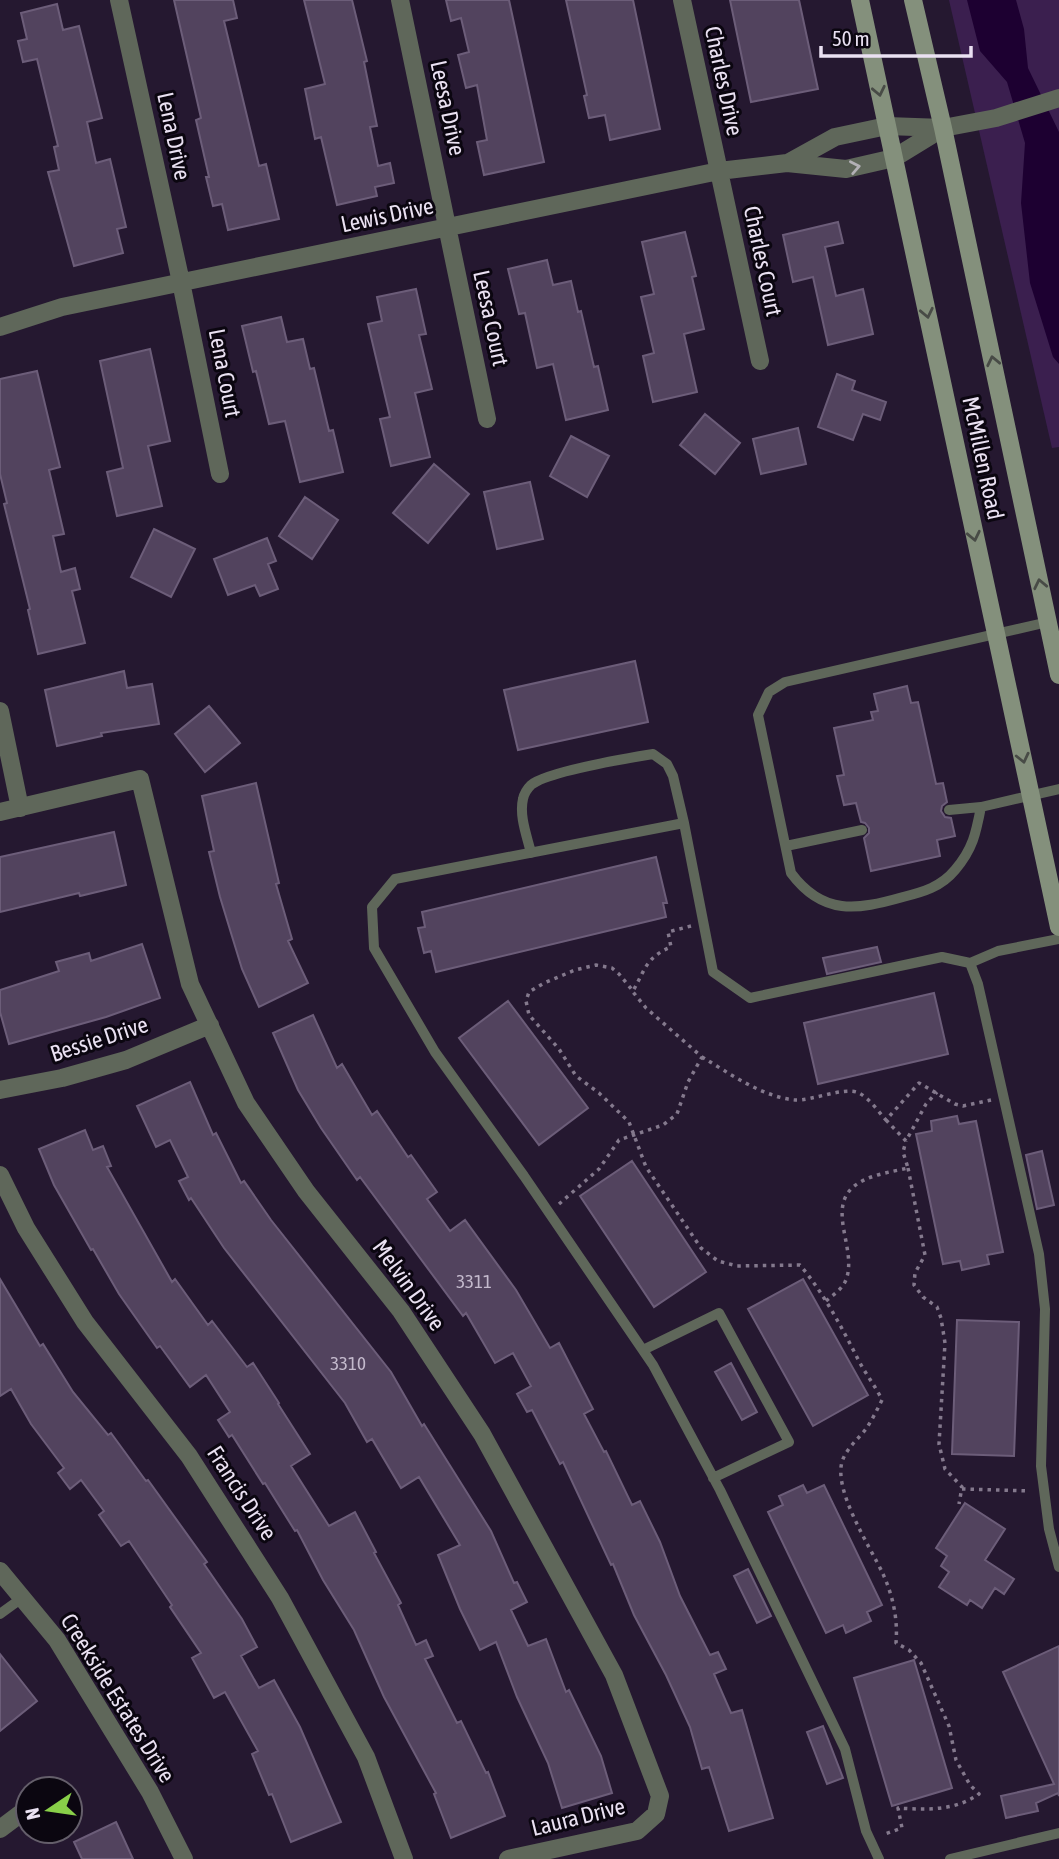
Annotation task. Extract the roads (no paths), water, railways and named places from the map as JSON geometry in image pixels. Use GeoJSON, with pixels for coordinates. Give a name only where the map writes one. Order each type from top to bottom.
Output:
{"type":"FeatureCollection","features":[{"type":"Feature","properties":{"kind":"main road","name":"McMillen Road"},"geometry":{"type":"LineString","coordinates":[[860,0],[1059,927]]}},
{"type":"Feature","properties":{"kind":"main road","name":"McMillen Road"},"geometry":{"type":"LineString","coordinates":[[913,0],[943,128],[1059,675]]}},
{"type":"Feature","properties":{"kind":"street","name":"Lena Drive"},"geometry":{"type":"LineString","coordinates":[[120,0],[181,282]]}},
{"type":"Feature","properties":{"kind":"street","name":"Leesa Drive"},"geometry":{"type":"LineString","coordinates":[[400,0],[448,227]]}},
{"type":"Feature","properties":{"kind":"street","name":"Charles Drive"},"geometry":{"type":"LineString","coordinates":[[682,0],[719,172]]}},
{"type":"Feature","properties":{"kind":"street","name":"Lewis Drive"},"geometry":{"type":"LineString","coordinates":[[787,163],[835,136],[887,126],[943,128],[996,118],[1058,98]]}},
{"type":"Feature","properties":{"kind":"street","name":"Lewis Drive"},"geometry":{"type":"LineString","coordinates":[[0,327],[62,307],[719,172],[787,163],[846,169],[894,158],[943,128]]}},
{"type":"Feature","properties":{"kind":"street","name":"Charles Court"},"geometry":{"type":"LineString","coordinates":[[719,172],[760,361]]}},
{"type":"Feature","properties":{"kind":"street","name":"Leesa Court"},"geometry":{"type":"LineString","coordinates":[[448,227],[487,419]]}},
{"type":"Feature","properties":{"kind":"street","name":"Lena Court"},"geometry":{"type":"LineString","coordinates":[[181,282],[220,474]]}},
{"type":"Feature","properties":{"kind":"street"},"geometry":{"type":"LineString","coordinates":[[0,711],[20,808],[0,812]]}},
{"type":"Feature","properties":{"kind":"street","name":"Melvin Drive"},"geometry":{"type":"LineString","coordinates":[[20,808],[140,779],[190,984],[246,1103],[306,1191],[401,1311],[482,1434],[614,1675],[660,1796],[656,1814]]}},
{"type":"Feature","properties":{"kind":"street","name":"Bessie Drive"},"geometry":{"type":"LineString","coordinates":[[0,1090],[62,1078],[125,1060],[210,1025]]}},
{"type":"Feature","properties":{"kind":"street","name":"Francis Drive"},"geometry":{"type":"LineString","coordinates":[[0,1175],[26,1228],[85,1322],[189,1455],[280,1598],[366,1757],[404,1859]]}},
{"type":"Feature","properties":{"kind":"street","name":"Creekside Estates Drive"},"geometry":{"type":"LineString","coordinates":[[0,1572],[64,1652],[150,1792],[184,1859]]}},
{"type":"Feature","properties":{"kind":"street","name":"Laura Drive"},"geometry":{"type":"LineString","coordinates":[[508,1859],[637,1831],[656,1814]]}},
{"type":"Feature","properties":{"kind":"lane"},"geometry":{"type":"LineString","coordinates":[[981,807],[975,842],[954,872],[932,890],[848,908],[827,902],[803,888],[791,873],[758,715],[769,692],[785,682],[1048,622]]}},
{"type":"Feature","properties":{"kind":"lane"},"geometry":{"type":"LineString","coordinates":[[531,853],[522,815],[523,798],[529,786],[544,777],[653,754],[667,764],[673,776],[713,972],[750,998],[942,957],[970,962],[998,951],[1059,939]]}},
{"type":"Feature","properties":{"kind":"lane"},"geometry":{"type":"LineString","coordinates":[[949,810],[981,807],[1059,789]]}},
{"type":"Feature","properties":{"kind":"lane"},"geometry":{"type":"LineString","coordinates":[[684,822],[395,879],[372,907],[374,948],[435,1052],[549,1212],[653,1365],[713,1478],[845,1749],[870,1839],[879,1859]]}},
{"type":"Feature","properties":{"kind":"lane"},"geometry":{"type":"LineString","coordinates":[[786,846],[862,830]]}},
{"type":"Feature","properties":{"kind":"lane"},"geometry":{"type":"LineString","coordinates":[[970,962],[978,985],[1040,1254],[1045,1309],[1041,1466],[1058,1561]]}},
{"type":"Feature","properties":{"kind":"lane"},"geometry":{"type":"LineString","coordinates":[[643,1350],[719,1313],[789,1442],[713,1478]]}},
{"type":"Feature","properties":{"kind":"lane"},"geometry":{"type":"LineString","coordinates":[[0,1614],[22,1598]]}},
{"type":"Feature","properties":{"kind":"lane"},"geometry":{"type":"LineString","coordinates":[[950,1859],[1059,1833]]}}]}
